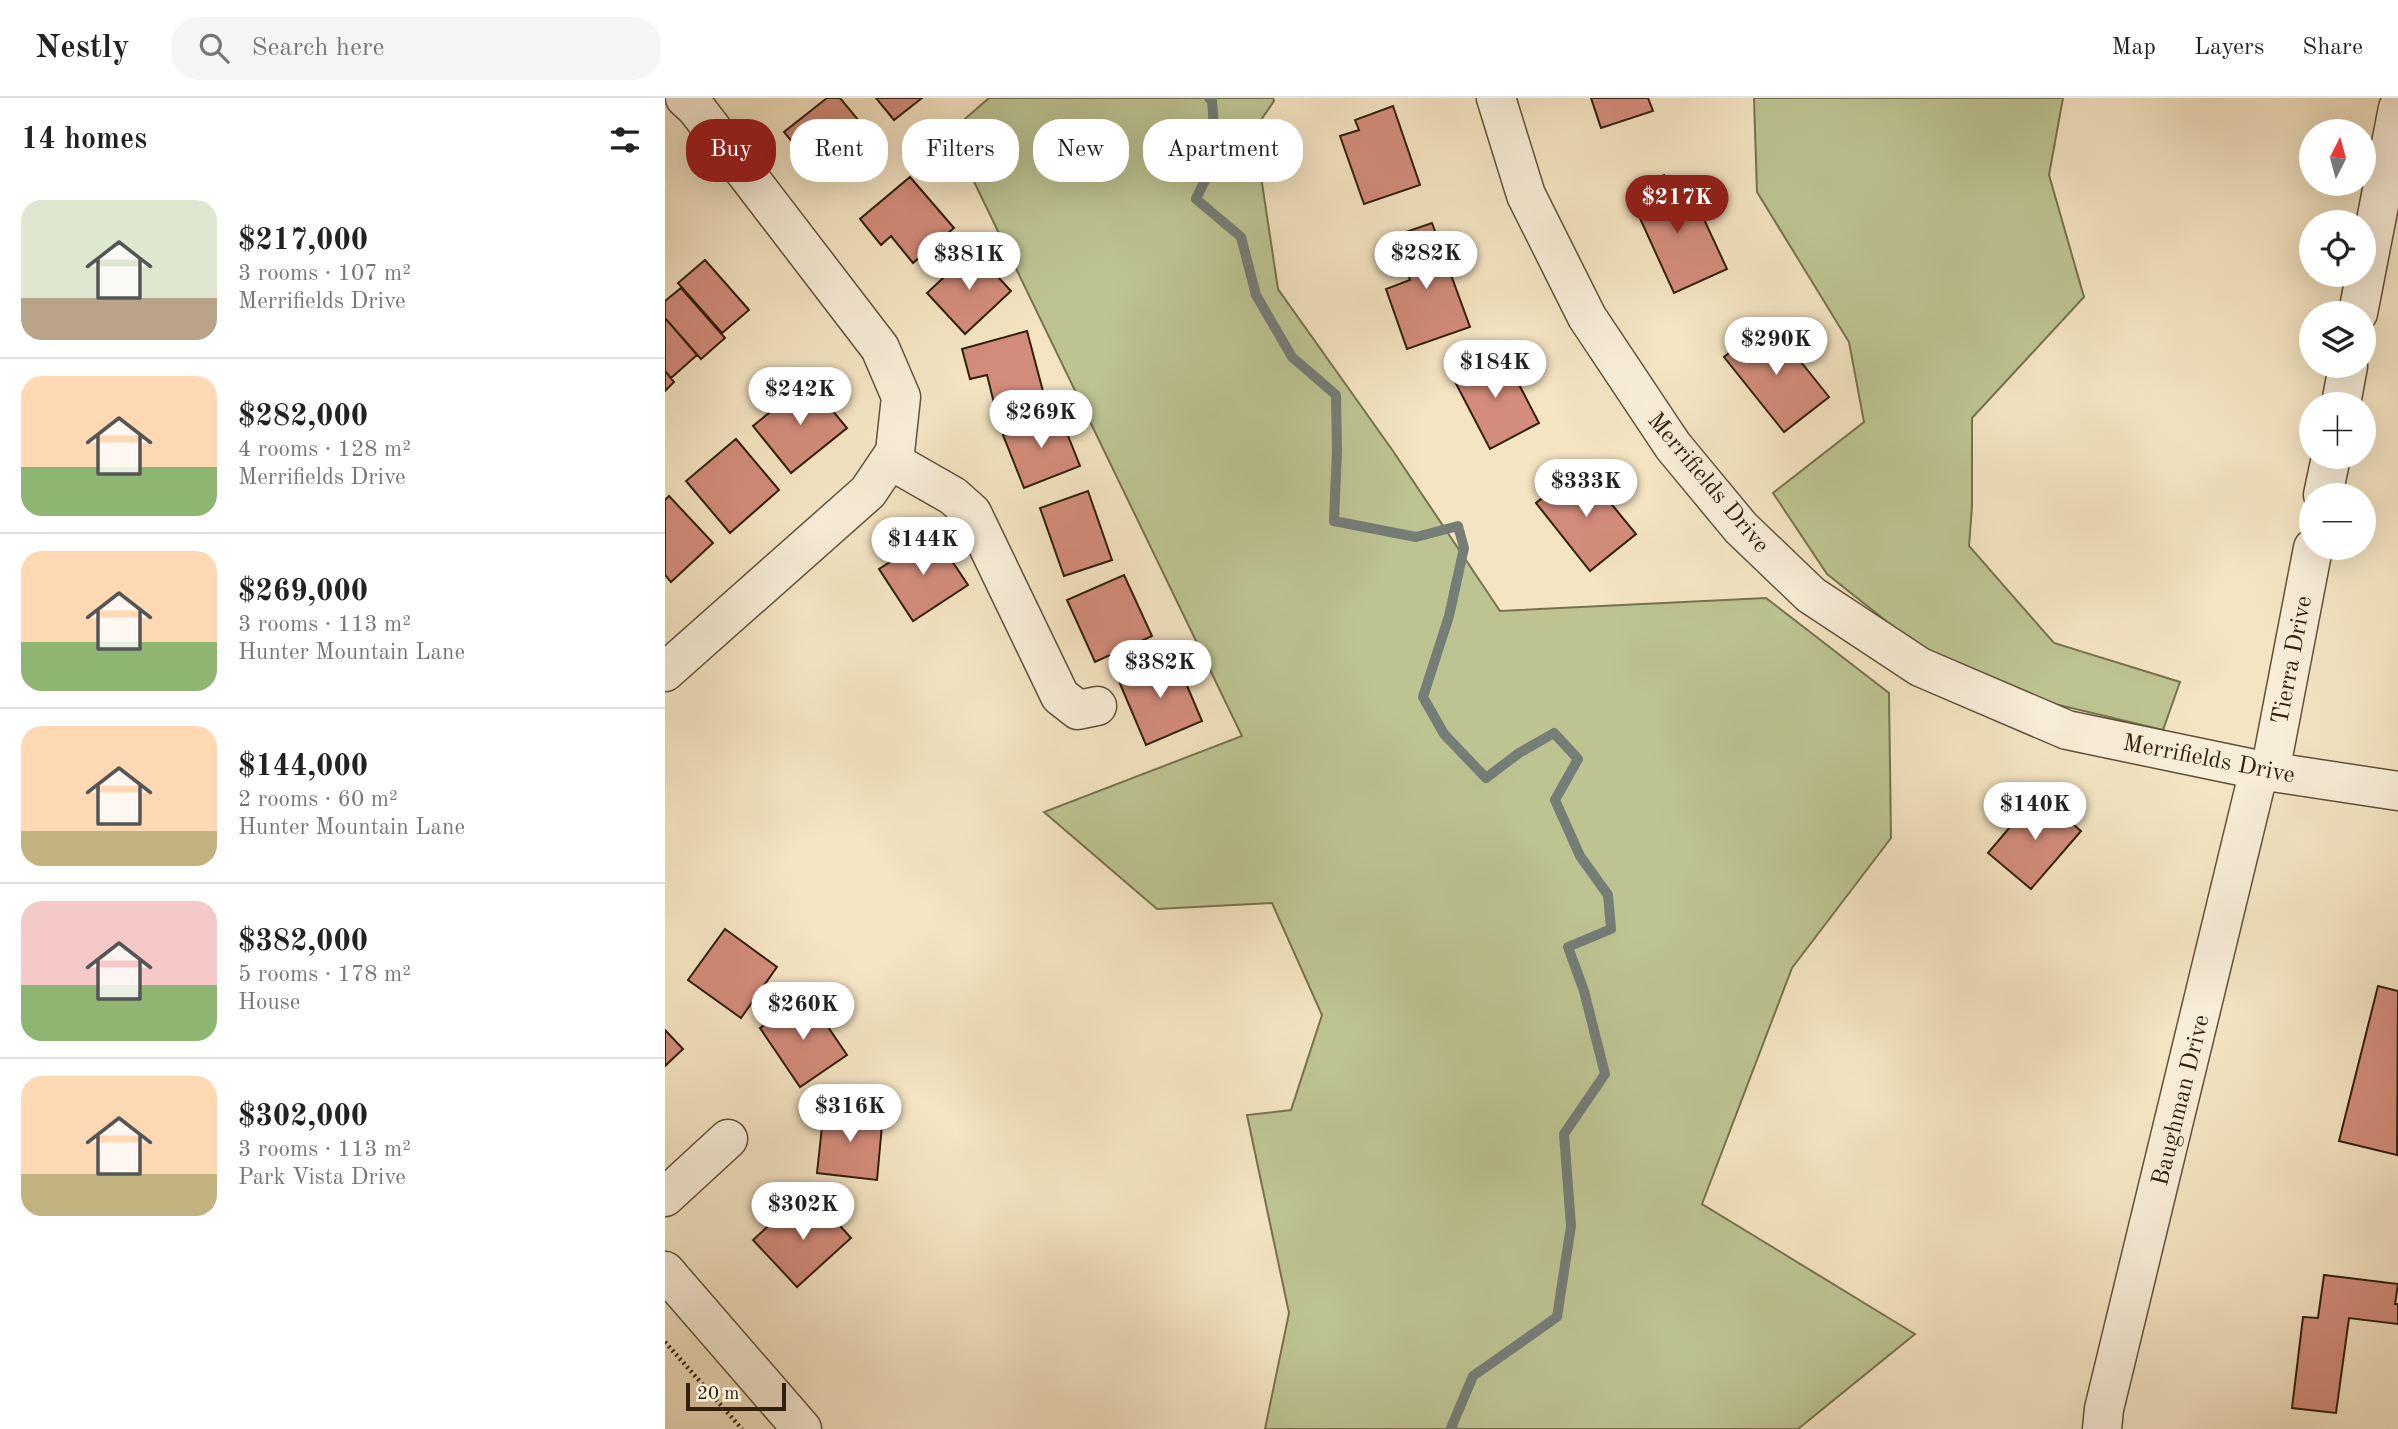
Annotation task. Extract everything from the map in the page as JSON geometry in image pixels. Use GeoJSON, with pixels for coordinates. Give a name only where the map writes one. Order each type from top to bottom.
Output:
{"type":"FeatureCollection","features":[{"type":"Feature","properties":{"kind":"street","name":"Merrifields Drive"},"geometry":{"type":"LineString","coordinates":[[1496,98],[1526,195],[1587,317],[1673,446],[1741,528],[1811,596],[1920,667],[2067,730],[2264,771],[2398,791]]}},
{"type":"Feature","properties":{"kind":"street"},"geometry":{"type":"LineString","coordinates":[[665,671],[868,492],[895,452],[901,397],[880,348],[696,102]]}},
{"type":"Feature","properties":{"kind":"street"},"geometry":{"type":"LineString","coordinates":[[2360,301],[2398,108]]}},
{"type":"Feature","properties":{"kind":"street"},"geometry":{"type":"LineString","coordinates":[[890,460],[953,496],[972,513],[1060,696],[1078,710],[1097,706]]}},
{"type":"Feature","properties":{"kind":"street","name":"Tierra Drive"},"geometry":{"type":"LineString","coordinates":[[2264,771],[2310,560]]}},
{"type":"Feature","properties":{"kind":"street","name":"Baughman Drive"},"geometry":{"type":"LineString","coordinates":[[2102,1429],[2104,1409],[2264,771]]}},
{"type":"Feature","properties":{"kind":"street"},"geometry":{"type":"LineString","coordinates":[[665,1197],[728,1139]]}},
{"type":"Feature","properties":{"kind":"street"},"geometry":{"type":"LineString","coordinates":[[665,1271],[802,1429]]}},
{"type":"Feature","properties":{"kind":"path"},"geometry":{"type":"LineString","coordinates":[[665,1342],[742,1429]]}},
{"type":"Feature","properties":{"kind":"green space"},"geometry":{"type":"Polygon","coordinates":[[[989,98],[1273,98],[1274,101],[1262,119],[1143,119],[1143,182],[1262,182],[1278,289],[1393,451],[1500,611],[1766,598],[1889,693],[1891,838],[1792,968],[1702,1204],[1915,1334],[1798,1429],[1265,1429],[1289,1313],[1247,1115],[1291,1110],[1322,1015],[1272,903],[1157,909],[1044,812],[1242,736],[974,182],[1019,182],[1019,119],[965,119],[989,98]]]}},
{"type":"Feature","properties":{"kind":"green space"},"geometry":{"type":"Polygon","coordinates":[[[1754,98],[2063,98],[2049,175],[2084,297],[1972,418],[1969,546],[2054,643],[2180,682],[2163,730],[2022,696],[1915,644],[1827,574],[1773,493],[1864,422],[1849,342],[1757,192],[1754,98]]]}},
{"type":"Feature","properties":{"kind":"building"},"geometry":{"type":"Polygon","coordinates":[[[827,98],[840,98],[857,119],[800,119],[827,98]]]}},
{"type":"Feature","properties":{"kind":"building"},"geometry":{"type":"Polygon","coordinates":[[[876,98],[922,98],[894,120],[876,98]]]}},
{"type":"Feature","properties":{"kind":"building"},"geometry":{"type":"Polygon","coordinates":[[[1591,98],[1648,98],[1653,111],[1601,128],[1591,98]]]}},
{"type":"Feature","properties":{"kind":"building"},"geometry":{"type":"Polygon","coordinates":[[[1393,106],[1420,185],[1364,204],[1340,136],[1359,130],[1355,120],[1393,106]]]}},
{"type":"Feature","properties":{"kind":"building"},"geometry":{"type":"Polygon","coordinates":[[[790,127],[790,139],[784,132],[790,127]]]}},
{"type":"Feature","properties":{"kind":"building"},"geometry":{"type":"Polygon","coordinates":[[[1664,175],[1680,210],[1696,202],[1727,269],[1674,293],[1628,192],[1664,175]]]}},
{"type":"Feature","properties":{"kind":"building"},"geometry":{"type":"Polygon","coordinates":[[[904,182],[914,182],[954,228],[913,263],[891,236],[881,245],[860,219],[904,182]]]}},
{"type":"Feature","properties":{"kind":"building"},"geometry":{"type":"Polygon","coordinates":[[[1432,223],[1470,327],[1407,349],[1386,289],[1410,280],[1394,236],[1432,223]]]}},
{"type":"Feature","properties":{"kind":"building"},"geometry":{"type":"Polygon","coordinates":[[[973,250],[1011,291],[965,334],[927,293],[973,250]]]}},
{"type":"Feature","properties":{"kind":"building"},"geometry":{"type":"Polygon","coordinates":[[[705,260],[749,310],[722,333],[678,283],[705,260]]]}},
{"type":"Feature","properties":{"kind":"building"},"geometry":{"type":"Polygon","coordinates":[[[681,288],[725,338],[701,359],[665,318],[665,301],[681,288]]]}},
{"type":"Feature","properties":{"kind":"building"},"geometry":{"type":"Polygon","coordinates":[[[665,318],[697,355],[671,378],[665,371],[665,318]]]}},
{"type":"Feature","properties":{"kind":"building"},"geometry":{"type":"Polygon","coordinates":[[[1769,322],[1829,397],[1784,432],[1724,357],[1769,322]]]}},
{"type":"Feature","properties":{"kind":"building"},"geometry":{"type":"Polygon","coordinates":[[[1027,331],[1044,395],[995,407],[987,375],[970,379],[962,349],[1027,331]]]}},
{"type":"Feature","properties":{"kind":"building"},"geometry":{"type":"Polygon","coordinates":[[[1501,350],[1539,423],[1490,449],[1452,376],[1501,350]]]}},
{"type":"Feature","properties":{"kind":"building"},"geometry":{"type":"Polygon","coordinates":[[[665,371],[674,382],[665,391],[665,371]]]}},
{"type":"Feature","properties":{"kind":"building"},"geometry":{"type":"Polygon","coordinates":[[[808,381],[847,428],[791,473],[753,426],[808,381]]]}},
{"type":"Feature","properties":{"kind":"building"},"geometry":{"type":"Polygon","coordinates":[[[1059,413],[1080,466],[1024,488],[1003,435],[1059,413]]]}},
{"type":"Feature","properties":{"kind":"building"},"geometry":{"type":"Polygon","coordinates":[[[736,439],[779,490],[730,533],[686,481],[736,439]]]}},
{"type":"Feature","properties":{"kind":"building"},"geometry":{"type":"Polygon","coordinates":[[[1581,467],[1636,534],[1590,571],[1536,503],[1581,467]]]}},
{"type":"Feature","properties":{"kind":"building"},"geometry":{"type":"Polygon","coordinates":[[[1088,491],[1112,560],[1064,576],[1040,508],[1088,491]]]}},
{"type":"Feature","properties":{"kind":"building"},"geometry":{"type":"Polygon","coordinates":[[[669,496],[713,543],[671,582],[665,575],[665,500],[669,496]]]}},
{"type":"Feature","properties":{"kind":"building"},"geometry":{"type":"Polygon","coordinates":[[[934,534],[968,585],[913,621],[879,569],[934,534]]]}},
{"type":"Feature","properties":{"kind":"building"},"geometry":{"type":"Polygon","coordinates":[[[1124,575],[1152,636],[1095,662],[1067,600],[1124,575]]]}},
{"type":"Feature","properties":{"kind":"building"},"geometry":{"type":"Polygon","coordinates":[[[1174,655],[1202,721],[1146,745],[1118,679],[1174,655]]]}},
{"type":"Feature","properties":{"kind":"building"},"geometry":{"type":"Polygon","coordinates":[[[2038,794],[2081,831],[2031,889],[1988,853],[2038,794]]]}},
{"type":"Feature","properties":{"kind":"building"},"geometry":{"type":"Polygon","coordinates":[[[725,929],[777,967],[741,1018],[688,980],[725,929]]]}},
{"type":"Feature","properties":{"kind":"building"},"geometry":{"type":"Polygon","coordinates":[[[2378,986],[2398,991],[2397,1155],[2339,1141],[2378,986]]]}},
{"type":"Feature","properties":{"kind":"building"},"geometry":{"type":"Polygon","coordinates":[[[807,996],[847,1055],[800,1087],[760,1028],[807,996]]]}},
{"type":"Feature","properties":{"kind":"building"},"geometry":{"type":"Polygon","coordinates":[[[665,1030],[683,1049],[665,1066],[665,1030]]]}},
{"type":"Feature","properties":{"kind":"building"},"geometry":{"type":"Polygon","coordinates":[[[824,1108],[883,1114],[877,1180],[817,1173],[824,1108]]]}},
{"type":"Feature","properties":{"kind":"building"},"geometry":{"type":"Polygon","coordinates":[[[815,1198],[851,1238],[797,1287],[753,1240],[779,1216],[786,1224],[815,1198]]]}},
{"type":"Feature","properties":{"kind":"building"},"geometry":{"type":"Polygon","coordinates":[[[2324,1275],[2398,1284],[2395,1304],[2398,1304],[2398,1324],[2349,1318],[2336,1413],[2292,1408],[2303,1317],[2318,1318],[2324,1275]]]}},
{"type":"Feature","properties":{"kind":"waterway"},"geometry":{"type":"LineString","coordinates":[[1209,98],[1212,100],[1216,157],[1196,199],[1241,237],[1256,295],[1292,357],[1336,395],[1334,521],[1416,537],[1458,526],[1464,548],[1449,616],[1423,697],[1444,734],[1486,778],[1519,753],[1554,733],[1578,759],[1555,800],[1580,856],[1608,895],[1611,929],[1568,947],[1584,991],[1605,1074],[1564,1134],[1571,1226],[1557,1317],[1473,1376],[1451,1428],[1453,1429]]}}]}
